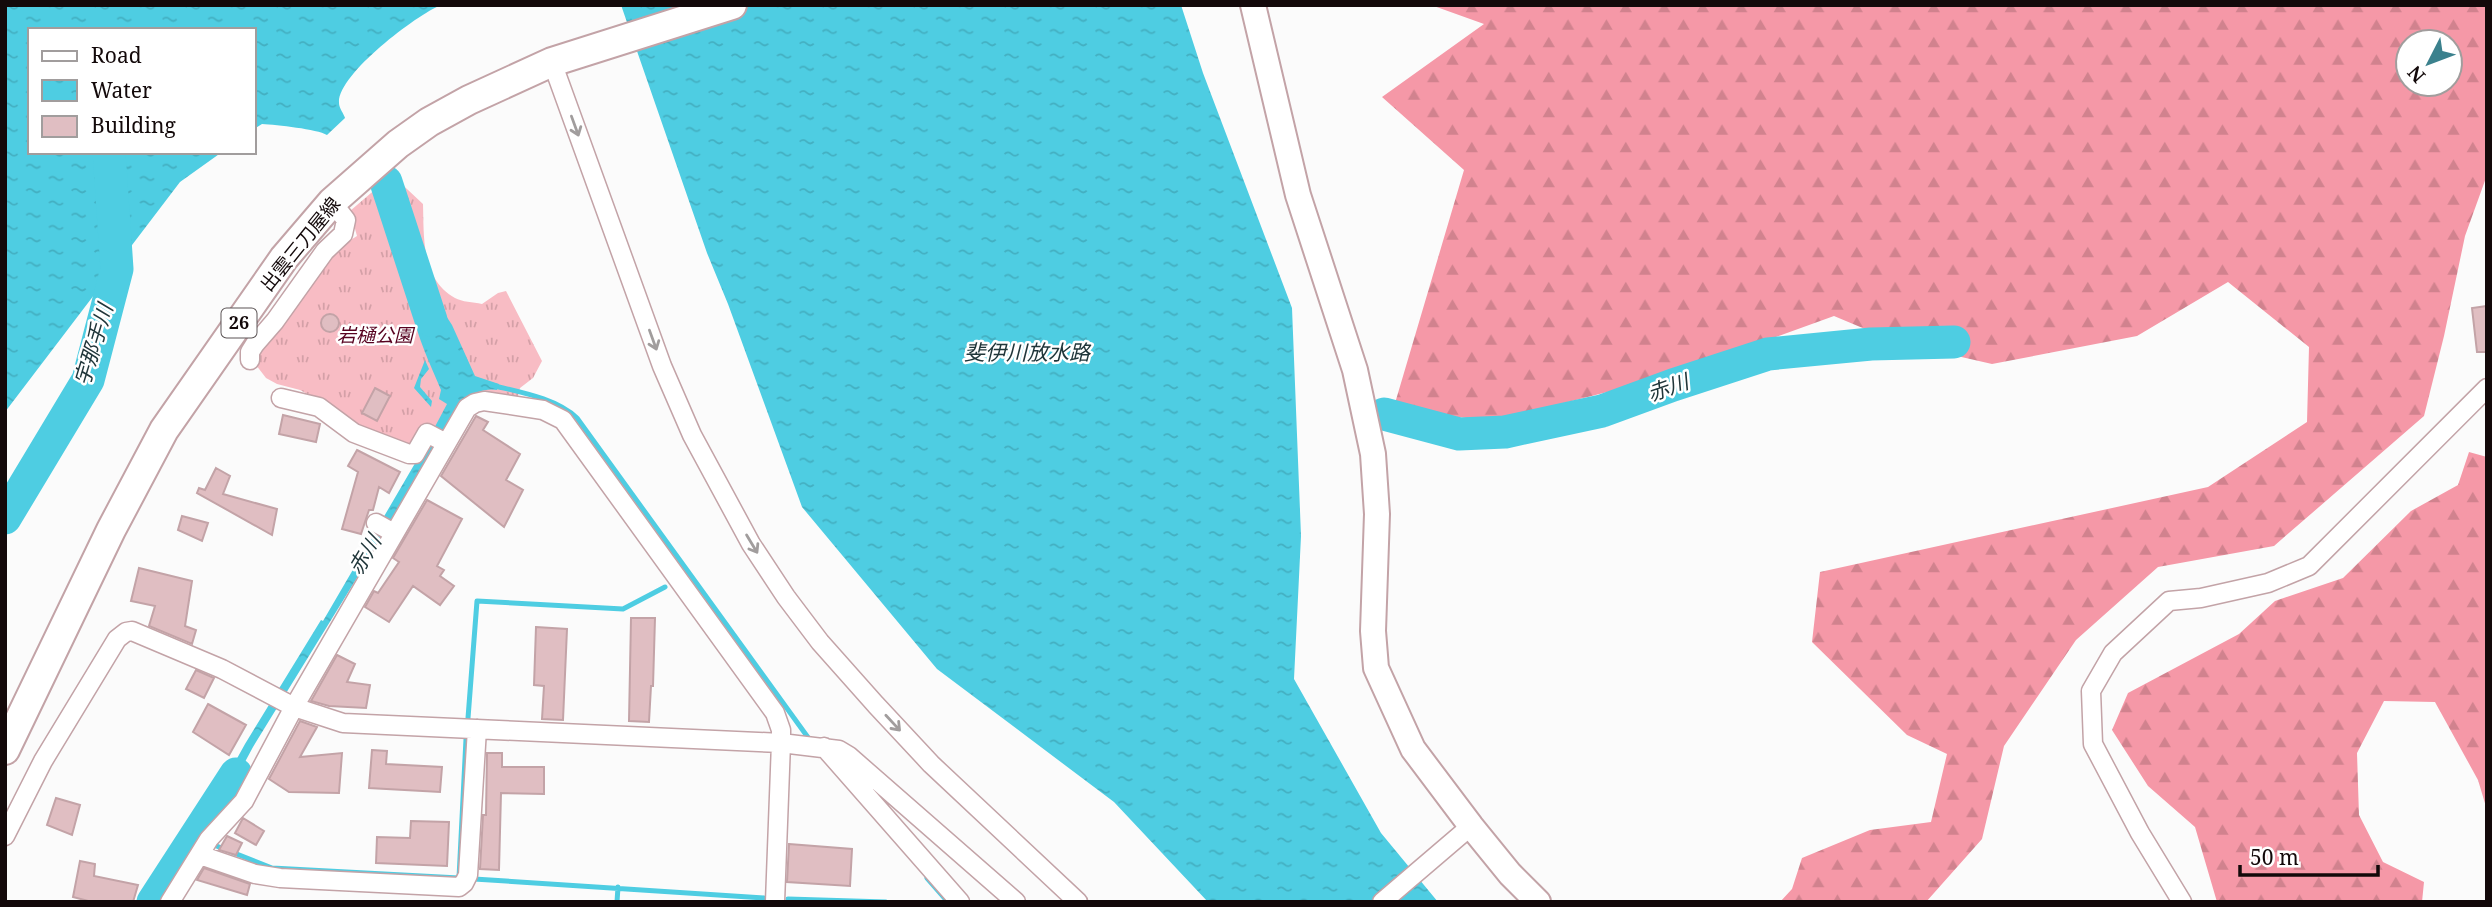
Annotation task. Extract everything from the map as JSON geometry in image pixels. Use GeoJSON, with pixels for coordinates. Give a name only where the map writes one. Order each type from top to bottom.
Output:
{"type":"FeatureCollection","features":[{"type":"Feature","properties":{"kind":"main road","name":"出雲三刀屋線"},"geometry":{"type":"LineString","coordinates":[[5,750],[111,530],[164,430],[284,258],[332,202],[398,144],[429,122],[469,100],[552,62],[732,5]]}},
{"type":"Feature","properties":{"kind":"street"},"geometry":{"type":"LineString","coordinates":[[1253,5],[1298,195],[1354,370],[1373,454],[1377,514],[1373,631],[1376,668],[1413,749],[1510,874],[1538,902]]}},
{"type":"Feature","properties":{"kind":"street"},"geometry":{"type":"LineString","coordinates":[[552,62],[662,366],[692,435],[751,544],[820,642],[876,705],[931,764],[1078,902]]}},
{"type":"Feature","properties":{"kind":"street"},"geometry":{"type":"LineString","coordinates":[[250,360],[250,352],[255,344],[275,321],[325,251],[343,234],[346,220],[332,202]]}},
{"type":"Feature","properties":{"kind":"street"},"geometry":{"type":"LineString","coordinates":[[2182,902],[2140,833],[2094,744],[2091,691],[2113,653],[2169,601],[2201,598],[2268,583],[2309,566],[2487,388]]}},
{"type":"Feature","properties":{"kind":"street"},"geometry":{"type":"LineString","coordinates":[[281,398],[319,407],[354,433],[409,454],[415,454],[427,433],[439,439]]}},
{"type":"Feature","properties":{"kind":"street"},"geometry":{"type":"LineString","coordinates":[[170,902],[218,828],[244,801],[283,701],[384,527],[439,439],[467,408],[480,401],[543,410],[563,420],[775,713],[782,743],[775,902]]}},
{"type":"Feature","properties":{"kind":"street"},"geometry":{"type":"LineString","coordinates":[[5,836],[43,761],[117,639],[132,631],[222,669],[283,701],[343,723],[782,743],[839,750],[1016,902]]}},
{"type":"Feature","properties":{"kind":"street"},"geometry":{"type":"LineString","coordinates":[[200,855],[255,874],[280,878],[459,887],[468,875],[477,729]]}},
{"type":"Feature","properties":{"kind":"street"},"geometry":{"type":"LineString","coordinates":[[818,746],[960,902]]}},
{"type":"Feature","properties":{"kind":"street"},"geometry":{"type":"LineString","coordinates":[[1382,902],[1471,826]]}},
{"type":"Feature","properties":{"kind":"green space"},"geometry":{"type":"Polygon","coordinates":[[[1431,5],[2487,5],[2487,175],[2465,236],[2424,416],[2274,546],[2158,567],[2076,640],[2004,746],[1982,839],[1926,902],[1780,902],[1792,889],[1802,858],[1870,830],[1931,822],[1947,754],[1907,735],[1812,642],[1820,572],[2208,487],[2307,422],[2309,347],[2228,282],[2137,336],[1992,364],[1896,342],[1834,316],[1666,377],[1494,421],[1393,410],[1464,170],[1382,97],[1484,24],[1431,5]]]}},
{"type":"Feature","properties":{"kind":"green space","name":"岩樋公園"},"geometry":{"type":"Polygon","coordinates":[[[392,175],[423,204],[425,243],[430,269],[444,290],[455,298],[482,304],[506,291],[542,361],[533,378],[520,388],[518,396],[486,393],[462,406],[408,448],[366,432],[300,390],[266,378],[256,365],[262,343],[291,313],[308,282],[341,246],[357,236],[350,211],[392,175]]]}},
{"type":"Feature","properties":{"kind":"green space"},"geometry":{"type":"Polygon","coordinates":[[[2469,452],[2487,457],[2487,810],[2478,780],[2435,702],[2384,701],[2357,753],[2359,815],[2383,862],[2424,882],[2422,902],[2217,902],[2195,827],[2148,786],[2112,730],[2128,693],[2239,634],[2275,601],[2343,578],[2411,511],[2458,485],[2469,452]]]}},
{"type":"Feature","properties":{"kind":"water"},"geometry":{"type":"Polygon","coordinates":[[[5,5],[441,5],[397,33],[364,62],[342,91],[339,103],[345,118],[327,135],[306,129],[262,124],[256,128],[256,28],[28,28],[28,154],[219,154],[180,182],[5,412],[5,5]]]}},
{"type":"Feature","properties":{"kind":"water","name":"斐伊川放水路"},"geometry":{"type":"Polygon","coordinates":[[[621,5],[1181,5],[1203,73],[1292,308],[1301,536],[1294,679],[1381,833],[1438,902],[1208,902],[1114,802],[937,669],[802,507],[707,253],[621,5]]]}},
{"type":"Feature","properties":{"kind":"water"},"geometry":{"type":"Polygon","coordinates":[[[420,276],[452,325],[475,376],[499,384],[497,390],[481,391],[467,399],[253,747],[217,814],[209,809],[245,744],[321,620],[323,621],[447,404],[439,399],[441,390],[414,319],[412,290],[415,278],[420,276]]]}},
{"type":"Feature","properties":{"kind":"water"},"geometry":{"type":"Polygon","coordinates":[[[425,360],[429,369],[421,379],[420,387],[432,401],[431,407],[414,388],[425,360]]]}},
{"type":"Feature","properties":{"kind":"building"},"geometry":{"type":"Polygon","coordinates":[[[2487,306],[2487,352],[2477,352],[2472,308],[2487,306]]]}},
{"type":"Feature","properties":{"kind":"building"},"geometry":{"type":"Polygon","coordinates":[[[330,314],[338,319],[339,323],[334,331],[330,332],[322,327],[321,323],[326,315],[330,314]]]}},
{"type":"Feature","properties":{"kind":"building"},"geometry":{"type":"Polygon","coordinates":[[[375,388],[390,396],[377,421],[362,413],[375,388]]]}},
{"type":"Feature","properties":{"kind":"building"},"geometry":{"type":"Polygon","coordinates":[[[283,415],[320,424],[316,442],[279,434],[283,415]]]}},
{"type":"Feature","properties":{"kind":"building"},"geometry":{"type":"Polygon","coordinates":[[[476,416],[488,422],[483,430],[520,454],[506,480],[523,490],[504,527],[441,476],[476,416]]]}},
{"type":"Feature","properties":{"kind":"building"},"geometry":{"type":"Polygon","coordinates":[[[357,450],[400,472],[389,493],[379,487],[373,510],[369,510],[361,534],[342,529],[358,472],[348,466],[357,450]]]}},
{"type":"Feature","properties":{"kind":"building"},"geometry":{"type":"Polygon","coordinates":[[[216,468],[230,476],[223,494],[277,509],[272,535],[197,493],[199,488],[205,490],[216,468]]]}},
{"type":"Feature","properties":{"kind":"building"},"geometry":{"type":"Polygon","coordinates":[[[427,500],[462,519],[437,566],[444,570],[440,576],[454,586],[440,605],[413,586],[389,622],[365,607],[374,591],[378,593],[399,562],[393,558],[427,500]]]}},
{"type":"Feature","properties":{"kind":"building"},"geometry":{"type":"Polygon","coordinates":[[[182,516],[208,523],[202,541],[178,530],[182,516]]]}},
{"type":"Feature","properties":{"kind":"building"},"geometry":{"type":"Polygon","coordinates":[[[139,568],[192,581],[185,626],[196,630],[192,644],[149,626],[155,606],[131,601],[139,568]]]}},
{"type":"Feature","properties":{"kind":"building"},"geometry":{"type":"Polygon","coordinates":[[[631,618],[655,618],[649,722],[629,721],[631,618]]]}},
{"type":"Feature","properties":{"kind":"building"},"geometry":{"type":"Polygon","coordinates":[[[536,627],[567,629],[563,720],[542,719],[544,686],[534,685],[536,627]]]}},
{"type":"Feature","properties":{"kind":"building"},"geometry":{"type":"Polygon","coordinates":[[[337,655],[355,664],[347,682],[370,685],[366,708],[329,706],[311,701],[337,655]]]}},
{"type":"Feature","properties":{"kind":"building"},"geometry":{"type":"Polygon","coordinates":[[[196,670],[214,678],[204,698],[186,689],[196,670]]]}},
{"type":"Feature","properties":{"kind":"building"},"geometry":{"type":"Polygon","coordinates":[[[208,704],[246,725],[229,755],[193,732],[208,704]]]}},
{"type":"Feature","properties":{"kind":"building"},"geometry":{"type":"Polygon","coordinates":[[[300,721],[317,727],[300,757],[342,753],[339,793],[289,792],[269,779],[300,721]]]}},
{"type":"Feature","properties":{"kind":"building"},"geometry":{"type":"Polygon","coordinates":[[[372,750],[387,751],[386,764],[442,767],[440,792],[369,788],[372,750]]]}},
{"type":"Feature","properties":{"kind":"building"},"geometry":{"type":"Polygon","coordinates":[[[487,753],[502,753],[502,767],[544,767],[544,794],[501,793],[499,870],[480,869],[483,815],[486,815],[487,753]]]}},
{"type":"Feature","properties":{"kind":"building"},"geometry":{"type":"Polygon","coordinates":[[[56,798],[80,805],[72,835],[47,825],[56,798]]]}},
{"type":"Feature","properties":{"kind":"building"},"geometry":{"type":"Polygon","coordinates":[[[243,818],[264,831],[256,845],[235,833],[243,818]]]}},
{"type":"Feature","properties":{"kind":"building"},"geometry":{"type":"Polygon","coordinates":[[[411,821],[449,822],[447,866],[376,863],[377,837],[410,838],[411,821]]]}},
{"type":"Feature","properties":{"kind":"building"},"geometry":{"type":"Polygon","coordinates":[[[227,836],[242,843],[236,855],[219,850],[227,836]]]}},
{"type":"Feature","properties":{"kind":"building"},"geometry":{"type":"Polygon","coordinates":[[[789,844],[852,849],[850,886],[787,882],[789,844]]]}},
{"type":"Feature","properties":{"kind":"building"},"geometry":{"type":"Polygon","coordinates":[[[80,861],[95,864],[94,876],[138,885],[133,902],[92,902],[73,897],[80,861]]]}},
{"type":"Feature","properties":{"kind":"building"},"geometry":{"type":"Polygon","coordinates":[[[204,868],[250,884],[247,895],[197,880],[204,868]]]}},
{"type":"Feature","properties":{"kind":"waterway","name":"宇那手川"},"geometry":{"type":"LineString","coordinates":[[5,518],[88,380],[117,269],[109,154]]}},
{"type":"Feature","properties":{"kind":"waterway","name":"赤川"},"geometry":{"type":"LineString","coordinates":[[386,182],[431,320]]}},
{"type":"Feature","properties":{"kind":"waterway","name":"赤川"},"geometry":{"type":"LineString","coordinates":[[1384,414],[1459,434],[1505,432],[1602,411],[1768,354],[1871,344],[1954,342]]}},
{"type":"Feature","properties":{"kind":"waterway"},"geometry":{"type":"LineString","coordinates":[[491,385],[559,405],[577,418],[812,743]]}},
{"type":"Feature","properties":{"kind":"waterway"},"geometry":{"type":"LineString","coordinates":[[468,718],[477,601],[623,609],[665,587]]}},
{"type":"Feature","properties":{"kind":"waterway"},"geometry":{"type":"LineString","coordinates":[[214,845],[272,868],[459,878],[466,739]]}},
{"type":"Feature","properties":{"kind":"waterway","name":"赤川"},"geometry":{"type":"LineString","coordinates":[[153,902],[236,774]]}},
{"type":"Feature","properties":{"kind":"waterway","name":"赤川"},"geometry":{"type":"LineString","coordinates":[[194,836],[198,838]]}},
{"type":"Feature","properties":{"kind":"waterway"},"geometry":{"type":"LineString","coordinates":[[927,878],[948,902]]}},
{"type":"Feature","properties":{"kind":"waterway"},"geometry":{"type":"LineString","coordinates":[[474,879],[764,898]]}},
{"type":"Feature","properties":{"kind":"waterway"},"geometry":{"type":"LineString","coordinates":[[617,902],[618,887]]}},
{"type":"Feature","properties":{"kind":"waterway"},"geometry":{"type":"LineString","coordinates":[[788,899],[886,902]]}}]}
